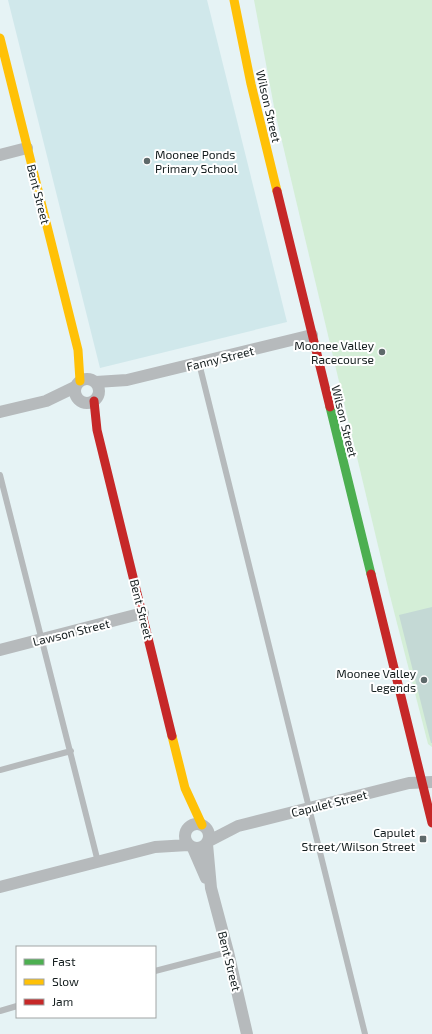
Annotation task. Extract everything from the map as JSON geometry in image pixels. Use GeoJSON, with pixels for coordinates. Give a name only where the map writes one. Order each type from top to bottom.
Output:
{"type":"FeatureCollection","features":[{"type":"Feature","properties":{"kind":"street","name":"Wilson Street"},"geometry":{"type":"LineString","coordinates":[[234,0],[251,84],[312,335],[427,782],[432,823]]}},
{"type":"Feature","properties":{"kind":"street","name":"Bent Street"},"geometry":{"type":"LineString","coordinates":[[0,38],[186,788],[203,826]]}},
{"type":"Feature","properties":{"kind":"street"},"geometry":{"type":"LineString","coordinates":[[0,155],[27,148]]}},
{"type":"Feature","properties":{"kind":"street","name":"Fanny Street"},"geometry":{"type":"LineString","coordinates":[[0,412],[312,335]]}},
{"type":"Feature","properties":{"kind":"street","name":"Lawson Street"},"geometry":{"type":"LineString","coordinates":[[0,650],[143,613]]}},
{"type":"Feature","properties":{"kind":"street","name":"Capulet Street"},"geometry":{"type":"LineString","coordinates":[[208,842],[238,826],[409,783],[427,782]]}},
{"type":"Feature","properties":{"kind":"street","name":"Bent Street"},"geometry":{"type":"LineString","coordinates":[[186,788],[187,830]]}},
{"type":"Feature","properties":{"kind":"street"},"geometry":{"type":"LineString","coordinates":[[0,887],[155,847],[191,846],[200,848],[208,842],[209,833],[203,826],[194,824],[187,830],[155,847]]}},
{"type":"Feature","properties":{"kind":"street","name":"Capulet Street"},"geometry":{"type":"LineString","coordinates":[[203,826],[238,826]]}},
{"type":"Feature","properties":{"kind":"street"},"geometry":{"type":"LineString","coordinates":[[187,830],[185,839],[191,846]]}},
{"type":"Feature","properties":{"kind":"street","name":"Bent Street"},"geometry":{"type":"LineString","coordinates":[[208,842],[211,888]]}},
{"type":"Feature","properties":{"kind":"street","name":"Bent Street"},"geometry":{"type":"LineString","coordinates":[[191,846],[211,888],[247,1034]]}},
{"type":"Feature","properties":{"kind":"lane"},"geometry":{"type":"LineString","coordinates":[[199,363],[365,1034]]}},
{"type":"Feature","properties":{"kind":"lane"},"geometry":{"type":"LineString","coordinates":[[0,475],[98,862]]}},
{"type":"Feature","properties":{"kind":"lane"},"geometry":{"type":"LineString","coordinates":[[0,770],[70,751]]}},
{"type":"Feature","properties":{"kind":"lane"},"geometry":{"type":"LineString","coordinates":[[156,971],[228,952]]}},
{"type":"Feature","properties":{"kind":"lane"},"geometry":{"type":"LineString","coordinates":[[0,1011],[16,1006]]}},
{"type":"Feature","properties":{"kind":"shaded area","name":"Moonee Ponds Primary School"},"geometry":{"type":"Polygon","coordinates":[[[8,0],[207,0],[287,322],[100,368],[8,0]]]}},
{"type":"Feature","properties":{"kind":"green space","name":"Moonee Valley Racecourse"},"geometry":{"type":"Polygon","coordinates":[[[254,0],[432,0],[432,747],[428,744],[389,592],[275,112],[254,0]]]}},
{"type":"Feature","properties":{"kind":"building","name":"Moonee Valley Legends"},"geometry":{"type":"Polygon","coordinates":[[[432,607],[432,743],[431,743],[399,615],[432,607]]]}},
{"type":"Feature","properties":{"kind":"traffic: fast"},"geometry":{"type":"LineString","coordinates":[[330,407],[371,574]]}},
{"type":"Feature","properties":{"kind":"traffic: slow"},"geometry":{"type":"LineString","coordinates":[[234,0],[251,84],[277,191]]}},
{"type":"Feature","properties":{"kind":"traffic: slow"},"geometry":{"type":"LineString","coordinates":[[0,38],[78,350],[80,381]]}},
{"type":"Feature","properties":{"kind":"traffic: slow"},"geometry":{"type":"LineString","coordinates":[[172,736],[185,788],[202,825]]}},
{"type":"Feature","properties":{"kind":"traffic: jam"},"geometry":{"type":"LineString","coordinates":[[277,191],[330,407]]}},
{"type":"Feature","properties":{"kind":"traffic: jam"},"geometry":{"type":"LineString","coordinates":[[94,401],[97,430],[172,736]]}},
{"type":"Feature","properties":{"kind":"traffic: jam"},"geometry":{"type":"LineString","coordinates":[[371,574],[432,823]]}},
{"type":"Feature","properties":{"kind":"place","name":"Moonee Ponds Primary School"},"geometry":{"type":"Point","coordinates":[147,161]}},
{"type":"Feature","properties":{"kind":"place","name":"Moonee Valley Racecourse"},"geometry":{"type":"Point","coordinates":[382,352]}},
{"type":"Feature","properties":{"kind":"place","name":"Moonee Valley Legends"},"geometry":{"type":"Point","coordinates":[424,680]}},
{"type":"Feature","properties":{"kind":"place","name":"Capulet Street/Wilson Street"},"geometry":{"type":"Point","coordinates":[423,839]}}]}
